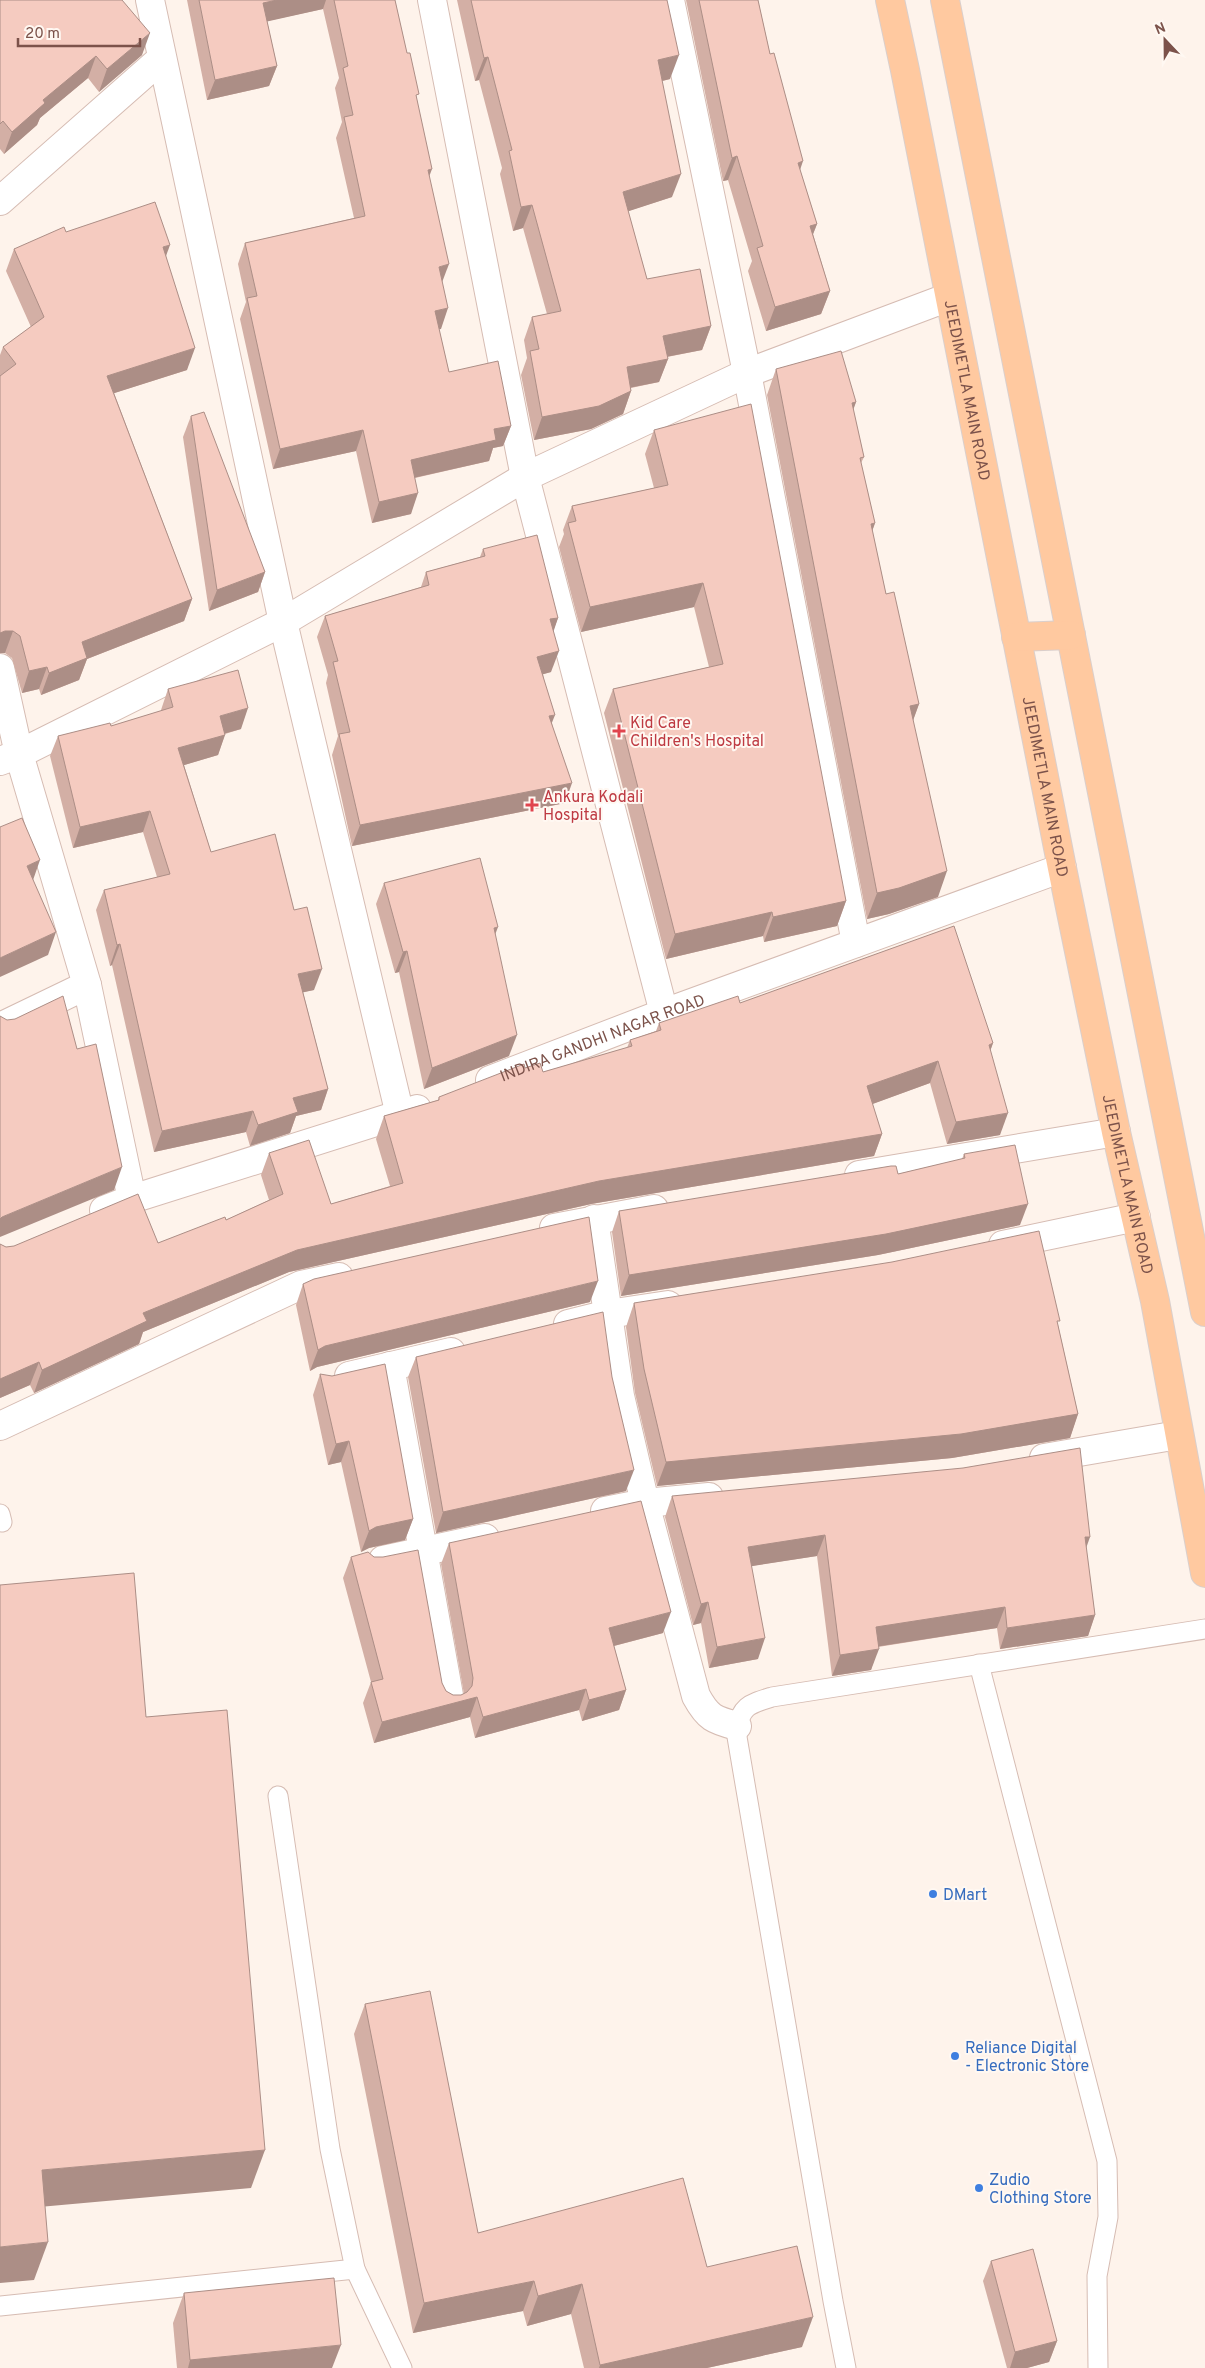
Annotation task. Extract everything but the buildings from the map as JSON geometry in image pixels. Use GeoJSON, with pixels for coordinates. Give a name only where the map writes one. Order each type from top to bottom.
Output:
{"type":"FeatureCollection","features":[{"type":"Feature","properties":{"kind":"main road","name":"JEEDIMETLA MAIN ROAD"},"geometry":{"type":"LineString","coordinates":[[890,0],[1062,868],[1116,1132],[1155,1301],[1178,1435],[1205,1573]]}},
{"type":"Feature","properties":{"kind":"main road"},"geometry":{"type":"LineString","coordinates":[[945,0],[1205,1312]]}},
{"type":"Feature","properties":{"kind":"main road"},"geometry":{"type":"LineString","coordinates":[[1016,637],[1071,635]]}},
{"type":"Feature","properties":{"kind":"street"},"geometry":{"type":"LineString","coordinates":[[150,0],[161,59],[283,622],[400,1115]]}},
{"type":"Feature","properties":{"kind":"street"},"geometry":{"type":"LineString","coordinates":[[432,0],[525,477],[664,1013]]}},
{"type":"Feature","properties":{"kind":"street"},"geometry":{"type":"LineString","coordinates":[[670,0],[747,373],[856,943]]}},
{"type":"Feature","properties":{"kind":"street"},"geometry":{"type":"LineString","coordinates":[[0,201],[161,59]]}},
{"type":"Feature","properties":{"kind":"street"},"geometry":{"type":"LineString","coordinates":[[9,758],[283,622],[525,477],[747,373],[949,297]]}},
{"type":"Feature","properties":{"kind":"street"},"geometry":{"type":"LineString","coordinates":[[0,668],[9,758],[87,985],[132,1199]]}},
{"type":"Feature","properties":{"kind":"street","name":"INDIRA GANDHI NAGAR ROAD"},"geometry":{"type":"LineString","coordinates":[[464,1090],[664,1013],[1062,868]]}},
{"type":"Feature","properties":{"kind":"street"},"geometry":{"type":"LineString","coordinates":[[0,1027],[87,985]]}},
{"type":"Feature","properties":{"kind":"street"},"geometry":{"type":"LineString","coordinates":[[79,1221],[132,1199],[400,1115],[436,1101]]}},
{"type":"Feature","properties":{"kind":"street"},"geometry":{"type":"LineString","coordinates":[[831,1180],[1116,1132]]}},
{"type":"Feature","properties":{"kind":"street"},"geometry":{"type":"LineString","coordinates":[[528,1234],[594,1219],[683,1204]]}},
{"type":"Feature","properties":{"kind":"street"},"geometry":{"type":"LineString","coordinates":[[979,1250],[1136,1218]]}},
{"type":"Feature","properties":{"kind":"street"},"geometry":{"type":"LineString","coordinates":[[594,1219],[620,1396],[645,1503],[696,1696],[705,1713],[716,1720],[737,1726]]}},
{"type":"Feature","properties":{"kind":"street"},"geometry":{"type":"LineString","coordinates":[[0,1426],[301,1285],[367,1270]]}},
{"type":"Feature","properties":{"kind":"street"},"geometry":{"type":"LineString","coordinates":[[542,1330],[608,1314],[696,1300]]}},
{"type":"Feature","properties":{"kind":"street"},"geometry":{"type":"LineString","coordinates":[[321,1382],[475,1346]]}},
{"type":"Feature","properties":{"kind":"street"},"geometry":{"type":"LineString","coordinates":[[390,1366],[450,1701]]}},
{"type":"Feature","properties":{"kind":"street"},"geometry":{"type":"LineString","coordinates":[[1022,1461],[1178,1435]]}},
{"type":"Feature","properties":{"kind":"street"},"geometry":{"type":"LineString","coordinates":[[578,1518],[645,1503],[732,1494]]}},
{"type":"Feature","properties":{"kind":"street"},"geometry":{"type":"LineString","coordinates":[[372,1563],[510,1532]]}},
{"type":"Feature","properties":{"kind":"lane"},"geometry":{"type":"LineString","coordinates":[[846,2368],[828,2271],[737,1726],[740,1714],[750,1704],[772,1697],[1205,1629]]}},
{"type":"Feature","properties":{"kind":"lane"},"geometry":{"type":"LineString","coordinates":[[980,1664],[1106,2161],[1108,2217],[1098,2276],[1098,2368]]}},
{"type":"Feature","properties":{"kind":"lane"},"geometry":{"type":"LineString","coordinates":[[278,1796],[330,2150],[355,2269],[402,2368]]}},
{"type":"Feature","properties":{"kind":"lane"},"geometry":{"type":"LineString","coordinates":[[0,2306],[355,2269]]}},
{"type":"Feature","properties":{"kind":"place","name":"Kid Care Children's Hospital"},"geometry":{"type":"Point","coordinates":[619,731]}},
{"type":"Feature","properties":{"kind":"place","name":"Ankura Kodali Hospital"},"geometry":{"type":"Point","coordinates":[532,805]}},
{"type":"Feature","properties":{"kind":"place","name":"DMart"},"geometry":{"type":"Point","coordinates":[933,1894]}},
{"type":"Feature","properties":{"kind":"place","name":"Reliance Digital - Electronic Store"},"geometry":{"type":"Point","coordinates":[955,2056]}},
{"type":"Feature","properties":{"kind":"place","name":"Zudio Clothing Store"},"geometry":{"type":"Point","coordinates":[979,2188]}}]}
